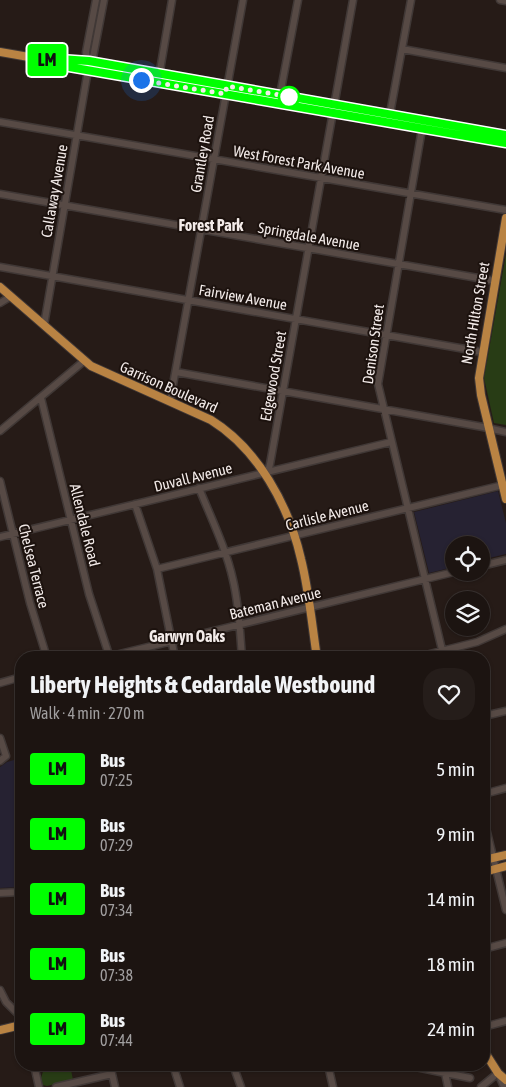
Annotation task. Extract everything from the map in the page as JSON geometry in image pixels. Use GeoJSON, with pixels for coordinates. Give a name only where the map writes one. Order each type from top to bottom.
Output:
{"type":"FeatureCollection","features":[{"type":"Feature","properties":{"kind":"main road"},"geometry":{"type":"LineString","coordinates":[[0,52],[46,60],[89,61],[158,78]]}},
{"type":"Feature","properties":{"kind":"main road"},"geometry":{"type":"LineString","coordinates":[[46,60],[52,64],[88,70],[158,78],[226,90],[280,95],[334,104],[423,128],[506,142]]}},
{"type":"Feature","properties":{"kind":"main road"},"geometry":{"type":"LineString","coordinates":[[226,90],[278,104],[332,113],[424,120],[506,135]]}},
{"type":"Feature","properties":{"kind":"main road","name":"North Hilton Street"},"geometry":{"type":"LineString","coordinates":[[506,218],[479,370],[479,385],[506,498]]}},
{"type":"Feature","properties":{"kind":"main road","name":"Garrison Boulevard"},"geometry":{"type":"LineString","coordinates":[[0,287],[84,361],[108,375],[211,420],[226,430],[242,445],[263,473],[285,512],[295,536],[302,560],[316,651]]}},
{"type":"Feature","properties":{"kind":"main road"},"geometry":{"type":"LineString","coordinates":[[490,859],[506,855]]}},
{"type":"Feature","properties":{"kind":"main road"},"geometry":{"type":"LineString","coordinates":[[490,870],[506,866]]}},
{"type":"Feature","properties":{"kind":"main road"},"geometry":{"type":"LineString","coordinates":[[0,1030],[15,1026]]}},
{"type":"Feature","properties":{"kind":"main road"},"geometry":{"type":"LineString","coordinates":[[490,1061],[498,1074],[506,1080]]}},
{"type":"Feature","properties":{"kind":"street","name":"Callaway Avenue"},"geometry":{"type":"LineString","coordinates":[[44,325],[88,70],[89,61],[86,52],[96,0]]}},
{"type":"Feature","properties":{"kind":"street","name":"Callaway Avenue"},"geometry":{"type":"LineString","coordinates":[[89,61],[93,57],[104,0]]}},
{"type":"Feature","properties":{"kind":"street"},"geometry":{"type":"LineString","coordinates":[[158,78],[172,0]]}},
{"type":"Feature","properties":{"kind":"street","name":"Grantley Road"},"geometry":{"type":"LineString","coordinates":[[170,401],[242,0]]}},
{"type":"Feature","properties":{"kind":"street"},"geometry":{"type":"LineString","coordinates":[[278,104],[298,0]]}},
{"type":"Feature","properties":{"kind":"street","name":"Edgewood Street"},"geometry":{"type":"LineString","coordinates":[[263,473],[270,466],[353,0]]}},
{"type":"Feature","properties":{"kind":"street"},"geometry":{"type":"LineString","coordinates":[[389,118],[411,0]]}},
{"type":"Feature","properties":{"kind":"street"},"geometry":{"type":"LineString","coordinates":[[500,0],[506,1]]}},
{"type":"Feature","properties":{"kind":"street"},"geometry":{"type":"LineString","coordinates":[[402,49],[506,68]]}},
{"type":"Feature","properties":{"kind":"street","name":"Denison Street"},"geometry":{"type":"LineString","coordinates":[[424,120],[378,384],[442,651]]}},
{"type":"Feature","properties":{"kind":"street","name":"West Forest Park Avenue"},"geometry":{"type":"LineString","coordinates":[[0,122],[506,210]]}},
{"type":"Feature","properties":{"kind":"street","name":"Springdale Avenue"},"geometry":{"type":"LineString","coordinates":[[0,194],[495,281]]}},
{"type":"Feature","properties":{"kind":"street","name":"Fairview Avenue"},"geometry":{"type":"LineString","coordinates":[[0,267],[482,352]]}},
{"type":"Feature","properties":{"kind":"street"},"geometry":{"type":"LineString","coordinates":[[0,303],[10,296]]}},
{"type":"Feature","properties":{"kind":"street"},"geometry":{"type":"LineString","coordinates":[[0,431],[42,398],[84,361]]}},
{"type":"Feature","properties":{"kind":"street"},"geometry":{"type":"LineString","coordinates":[[176,372],[506,432]]}},
{"type":"Feature","properties":{"kind":"street","name":"Allendale Road"},"geometry":{"type":"LineString","coordinates":[[42,398],[91,600],[106,651]]}},
{"type":"Feature","properties":{"kind":"street","name":"Duvall Avenue"},"geometry":{"type":"LineString","coordinates":[[0,537],[391,442]]}},
{"type":"Feature","properties":{"kind":"street","name":"Chelsea Terrace"},"geometry":{"type":"LineString","coordinates":[[0,481],[30,603],[45,651]]}},
{"type":"Feature","properties":{"kind":"street","name":"Carlisle Avenue"},"geometry":{"type":"LineString","coordinates":[[157,569],[503,485]]}},
{"type":"Feature","properties":{"kind":"street"},"geometry":{"type":"LineString","coordinates":[[199,488],[225,552],[236,592],[242,651]]}},
{"type":"Feature","properties":{"kind":"street"},"geometry":{"type":"LineString","coordinates":[[135,504],[157,569],[174,651]]}},
{"type":"Feature","properties":{"kind":"street"},"geometry":{"type":"LineString","coordinates":[[490,564],[506,560]]}},
{"type":"Feature","properties":{"kind":"street","name":"Bateman Avenue"},"geometry":{"type":"LineString","coordinates":[[132,651],[445,574]]}},
{"type":"Feature","properties":{"kind":"street"},"geometry":{"type":"LineString","coordinates":[[452,651],[506,630]]}},
{"type":"Feature","properties":{"kind":"street"},"geometry":{"type":"LineString","coordinates":[[0,683],[15,679]]}},
{"type":"Feature","properties":{"kind":"street"},"geometry":{"type":"LineString","coordinates":[[490,715],[506,711]]}},
{"type":"Feature","properties":{"kind":"street"},"geometry":{"type":"LineString","coordinates":[[0,738],[6,756],[0,761]]}},
{"type":"Feature","properties":{"kind":"street"},"geometry":{"type":"LineString","coordinates":[[490,792],[506,788]]}},
{"type":"Feature","properties":{"kind":"street"},"geometry":{"type":"LineString","coordinates":[[490,845],[506,910]]}},
{"type":"Feature","properties":{"kind":"street"},"geometry":{"type":"LineString","coordinates":[[0,893],[15,892]]}},
{"type":"Feature","properties":{"kind":"street"},"geometry":{"type":"LineString","coordinates":[[490,947],[506,943]]}},
{"type":"Feature","properties":{"kind":"street"},"geometry":{"type":"LineString","coordinates":[[0,990],[6,1002],[15,1011]]}},
{"type":"Feature","properties":{"kind":"street"},"geometry":{"type":"LineString","coordinates":[[490,1025],[506,1021]]}},
{"type":"Feature","properties":{"kind":"street"},"geometry":{"type":"LineString","coordinates":[[35,1071],[39,1087]]}},
{"type":"Feature","properties":{"kind":"street"},"geometry":{"type":"LineString","coordinates":[[37,1078],[39,1071]]}},
{"type":"Feature","properties":{"kind":"street"},"geometry":{"type":"LineString","coordinates":[[111,1071],[115,1087]]}},
{"type":"Feature","properties":{"kind":"street"},"geometry":{"type":"LineString","coordinates":[[175,1071],[180,1087]]}},
{"type":"Feature","properties":{"kind":"street"},"geometry":{"type":"LineString","coordinates":[[235,1071],[240,1087]]}},
{"type":"Feature","properties":{"kind":"street"},"geometry":{"type":"LineString","coordinates":[[330,1071],[334,1087]]}},
{"type":"Feature","properties":{"kind":"street"},"geometry":{"type":"LineString","coordinates":[[436,1071],[470,1078]]}},
{"type":"Feature","properties":{"kind":"street"},"geometry":{"type":"LineString","coordinates":[[445,1073],[448,1087]]}},
{"type":"Feature","properties":{"kind":"street"},"geometry":{"type":"LineString","coordinates":[[56,1087],[112,1074]]}},
{"type":"Feature","properties":{"kind":"street"},"geometry":{"type":"LineString","coordinates":[[481,1087],[498,1074],[504,1087]]}},
{"type":"Feature","properties":{"kind":"shaded area"},"geometry":{"type":"Polygon","coordinates":[[[498,491],[506,523],[506,554],[490,558],[490,536],[445,536],[445,569],[429,573],[414,512],[498,491]]]}},
{"type":"Feature","properties":{"kind":"shaded area"},"geometry":{"type":"Polygon","coordinates":[[[15,760],[15,887],[0,888],[0,767],[15,760]]]}},
{"type":"Feature","properties":{"kind":"green space"},"geometry":{"type":"Polygon","coordinates":[[[506,254],[506,425],[494,423],[484,378],[506,254]]]}},
{"type":"Feature","properties":{"kind":"green space"},"geometry":{"type":"Polygon","coordinates":[[[43,1071],[71,1071],[73,1080],[47,1086],[43,1085],[41,1078],[43,1071]]]}},
{"type":"Feature","properties":{"kind":"bus line","name":"LM"},"geometry":{"type":"LineString","coordinates":[[506,135],[89,61],[53,58],[46,60],[52,64],[506,143]]}},
{"type":"Feature","properties":{"kind":"district","name":"Forest Park"},"geometry":{"type":"Point","coordinates":[211,225]}},
{"type":"Feature","properties":{"kind":"district","name":"Garwyn Oaks"},"geometry":{"type":"Point","coordinates":[187,636]}},
{"type":"Feature","properties":{"kind":"route"},"geometry":{"type":"LineString","coordinates":[[141,80],[225,94],[227,86],[297,98],[289,97]]}}]}
